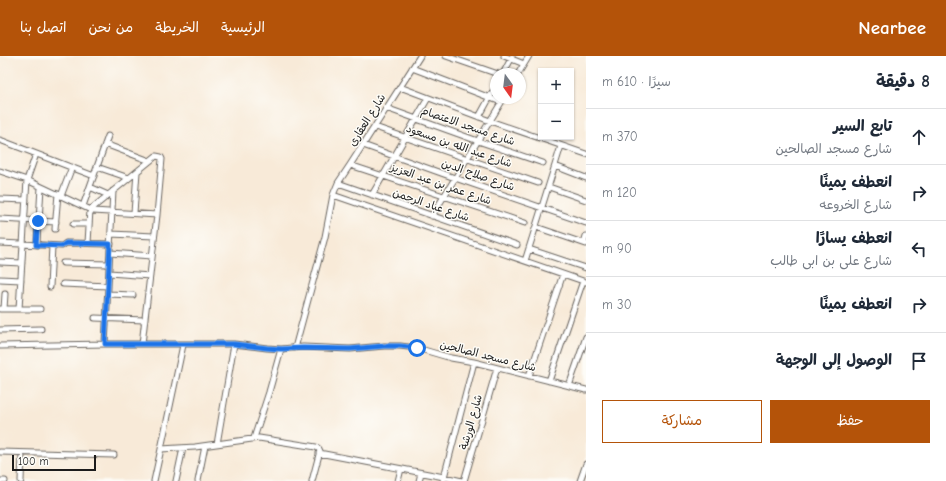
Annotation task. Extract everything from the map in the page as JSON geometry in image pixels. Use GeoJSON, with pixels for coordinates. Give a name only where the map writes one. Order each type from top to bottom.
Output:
{"type":"FeatureCollection","features":[{"type":"Feature","properties":{"kind":"street","name":"شارع العقارى"},"geometry":{"type":"LineString","coordinates":[[295,348],[325,237],[333,195],[338,183],[420,56]]}},
{"type":"Feature","properties":{"kind":"street"},"geometry":{"type":"LineString","coordinates":[[446,56],[490,71]]}},
{"type":"Feature","properties":{"kind":"street"},"geometry":{"type":"LineString","coordinates":[[504,56],[512,57],[524,64]]}},
{"type":"Feature","properties":{"kind":"street"},"geometry":{"type":"LineString","coordinates":[[522,68],[529,56]]}},
{"type":"Feature","properties":{"kind":"street"},"geometry":{"type":"LineString","coordinates":[[506,68],[512,57]]}},
{"type":"Feature","properties":{"kind":"street"},"geometry":{"type":"LineString","coordinates":[[412,68],[490,98],[479,117]]}},
{"type":"Feature","properties":{"kind":"street"},"geometry":{"type":"LineString","coordinates":[[400,87],[490,121],[586,154]]}},
{"type":"Feature","properties":{"kind":"street"},"geometry":{"type":"LineString","coordinates":[[372,195],[428,98]]}},
{"type":"Feature","properties":{"kind":"street"},"geometry":{"type":"LineString","coordinates":[[432,216],[500,104]]}},
{"type":"Feature","properties":{"kind":"street","name":"شارع مسجد الاعتصام"},"geometry":{"type":"LineString","coordinates":[[386,108],[544,163]]}},
{"type":"Feature","properties":{"kind":"street","name":"شارع عبد الله بن مسعود"},"geometry":{"type":"LineString","coordinates":[[374,127],[538,184]]}},
{"type":"Feature","properties":{"kind":"street"},"geometry":{"type":"LineString","coordinates":[[83,206],[108,136]]}},
{"type":"Feature","properties":{"kind":"street"},"geometry":{"type":"LineString","coordinates":[[0,140],[94,176]]}},
{"type":"Feature","properties":{"kind":"street"},"geometry":{"type":"LineString","coordinates":[[106,144],[150,161]]}},
{"type":"Feature","properties":{"kind":"street","name":"شارع صلاح الدين"},"geometry":{"type":"LineString","coordinates":[[363,145],[586,223]]}},
{"type":"Feature","properties":{"kind":"street"},"geometry":{"type":"LineString","coordinates":[[525,261],[561,146]]}},
{"type":"Feature","properties":{"kind":"street"},"geometry":{"type":"LineString","coordinates":[[19,309],[27,180],[36,154]]}},
{"type":"Feature","properties":{"kind":"street"},"geometry":{"type":"LineString","coordinates":[[88,244],[90,210],[156,156],[159,156],[162,159],[142,344]]}},
{"type":"Feature","properties":{"kind":"street","name":"شارع عمر بن عبد العزيز"},"geometry":{"type":"LineString","coordinates":[[350,165],[525,223]]}},
{"type":"Feature","properties":{"kind":"street"},"geometry":{"type":"LineString","coordinates":[[555,166],[586,178]]}},
{"type":"Feature","properties":{"kind":"street"},"geometry":{"type":"LineString","coordinates":[[56,229],[59,195],[72,167]]}},
{"type":"Feature","properties":{"kind":"street"},"geometry":{"type":"LineString","coordinates":[[97,167],[129,178]]}},
{"type":"Feature","properties":{"kind":"street"},"geometry":{"type":"LineString","coordinates":[[0,171],[27,180],[97,212],[157,214]]}},
{"type":"Feature","properties":{"kind":"street"},"geometry":{"type":"LineString","coordinates":[[134,213],[137,172]]}},
{"type":"Feature","properties":{"kind":"street","name":"شارع عباد الرحمن"},"geometry":{"type":"LineString","coordinates":[[338,183],[517,245]]}},
{"type":"Feature","properties":{"kind":"street"},"geometry":{"type":"LineString","coordinates":[[36,245],[40,187]]}},
{"type":"Feature","properties":{"kind":"street"},"geometry":{"type":"LineString","coordinates":[[90,187],[108,195]]}},
{"type":"Feature","properties":{"kind":"street"},"geometry":{"type":"LineString","coordinates":[[548,187],[586,200]]}},
{"type":"Feature","properties":{"kind":"street"},"geometry":{"type":"LineString","coordinates":[[105,344],[113,191]]}},
{"type":"Feature","properties":{"kind":"street"},"geometry":{"type":"LineString","coordinates":[[333,195],[584,282],[549,381]]}},
{"type":"Feature","properties":{"kind":"street"},"geometry":{"type":"LineString","coordinates":[[0,199],[26,200]]}},
{"type":"Feature","properties":{"kind":"street"},"geometry":{"type":"LineString","coordinates":[[0,219],[56,222]]}},
{"type":"Feature","properties":{"kind":"street"},"geometry":{"type":"LineString","coordinates":[[73,224],[89,224]]}},
{"type":"Feature","properties":{"kind":"street"},"geometry":{"type":"LineString","coordinates":[[536,227],[585,244],[586,236]]}},
{"type":"Feature","properties":{"kind":"street"},"geometry":{"type":"LineString","coordinates":[[111,234],[154,236]]}},
{"type":"Feature","properties":{"kind":"street"},"geometry":{"type":"LineString","coordinates":[[0,243],[52,246],[62,246],[66,243],[110,244]]}},
{"type":"Feature","properties":{"kind":"street"},"geometry":{"type":"LineString","coordinates":[[50,286],[52,246]]}},
{"type":"Feature","properties":{"kind":"street"},"geometry":{"type":"LineString","coordinates":[[529,249],[586,268]]}},
{"type":"Feature","properties":{"kind":"street"},"geometry":{"type":"LineString","coordinates":[[110,253],[152,256]]}},
{"type":"Feature","properties":{"kind":"street"},"geometry":{"type":"LineString","coordinates":[[0,262],[22,263]]}},
{"type":"Feature","properties":{"kind":"street"},"geometry":{"type":"LineString","coordinates":[[63,263],[110,264]]}},
{"type":"Feature","properties":{"kind":"street"},"geometry":{"type":"LineString","coordinates":[[109,274],[150,276]]}},
{"type":"Feature","properties":{"kind":"street"},"geometry":{"type":"LineString","coordinates":[[529,376],[563,274]]}},
{"type":"Feature","properties":{"kind":"street"},"geometry":{"type":"LineString","coordinates":[[0,279],[21,280]]}},
{"type":"Feature","properties":{"kind":"street"},"geometry":{"type":"LineString","coordinates":[[63,284],[108,286]]}},
{"type":"Feature","properties":{"kind":"street"},"geometry":{"type":"LineString","coordinates":[[5,294],[2,309],[40,309]]}},
{"type":"Feature","properties":{"kind":"street"},"geometry":{"type":"LineString","coordinates":[[108,294],[133,295]]}},
{"type":"Feature","properties":{"kind":"street"},"geometry":{"type":"LineString","coordinates":[[95,318],[144,320]]}},
{"type":"Feature","properties":{"kind":"street"},"geometry":{"type":"LineString","coordinates":[[0,330],[41,329]]}},
{"type":"Feature","properties":{"kind":"street"},"geometry":{"type":"LineString","coordinates":[[569,386],[586,337]]}},
{"type":"Feature","properties":{"kind":"street"},"geometry":{"type":"LineString","coordinates":[[217,444],[234,344]]}},
{"type":"Feature","properties":{"kind":"street","name":"شارع مسجد الصالحين"},"geometry":{"type":"LineString","coordinates":[[0,346],[234,344],[281,349],[350,349],[400,346],[417,348],[451,358],[474,362],[586,390]]}},
{"type":"Feature","properties":{"kind":"street"},"geometry":{"type":"LineString","coordinates":[[154,481],[183,345]]}},
{"type":"Feature","properties":{"kind":"street"},"geometry":{"type":"LineString","coordinates":[[254,438],[281,349]]}},
{"type":"Feature","properties":{"kind":"street"},"geometry":{"type":"LineString","coordinates":[[443,479],[474,362]]}},
{"type":"Feature","properties":{"kind":"street","name":"شارع الورشة"},"geometry":{"type":"LineString","coordinates":[[463,481],[498,368]]}},
{"type":"Feature","properties":{"kind":"street"},"geometry":{"type":"LineString","coordinates":[[161,449],[205,446],[254,438],[316,447],[319,449],[320,453],[312,481]]}},
{"type":"Feature","properties":{"kind":"street"},"geometry":{"type":"LineString","coordinates":[[198,481],[205,446]]}},
{"type":"Feature","properties":{"kind":"street"},"geometry":{"type":"LineString","coordinates":[[176,481],[183,448]]}},
{"type":"Feature","properties":{"kind":"street"},"geometry":{"type":"LineString","coordinates":[[0,458],[0,452],[114,455]]}},
{"type":"Feature","properties":{"kind":"street"},"geometry":{"type":"LineString","coordinates":[[21,481],[22,453]]}},
{"type":"Feature","properties":{"kind":"street"},"geometry":{"type":"LineString","coordinates":[[320,453],[421,472],[443,479],[463,481]]}},
{"type":"Feature","properties":{"kind":"street"},"geometry":{"type":"LineString","coordinates":[[580,481],[586,464]]}},
{"type":"Feature","properties":{"kind":"street"},"geometry":{"type":"LineString","coordinates":[[398,481],[401,469]]}},
{"type":"Feature","properties":{"kind":"street"},"geometry":{"type":"LineString","coordinates":[[419,481],[421,472]]}},
{"type":"Feature","properties":{"kind":"street"},"geometry":{"type":"LineString","coordinates":[[0,481],[5,481]]}},
{"type":"Feature","properties":{"kind":"route"},"geometry":{"type":"LineString","coordinates":[[38,221],[36,245],[62,246],[66,243],[110,244],[105,344],[234,344],[281,349],[350,349],[384,346],[417,348]]}}]}
